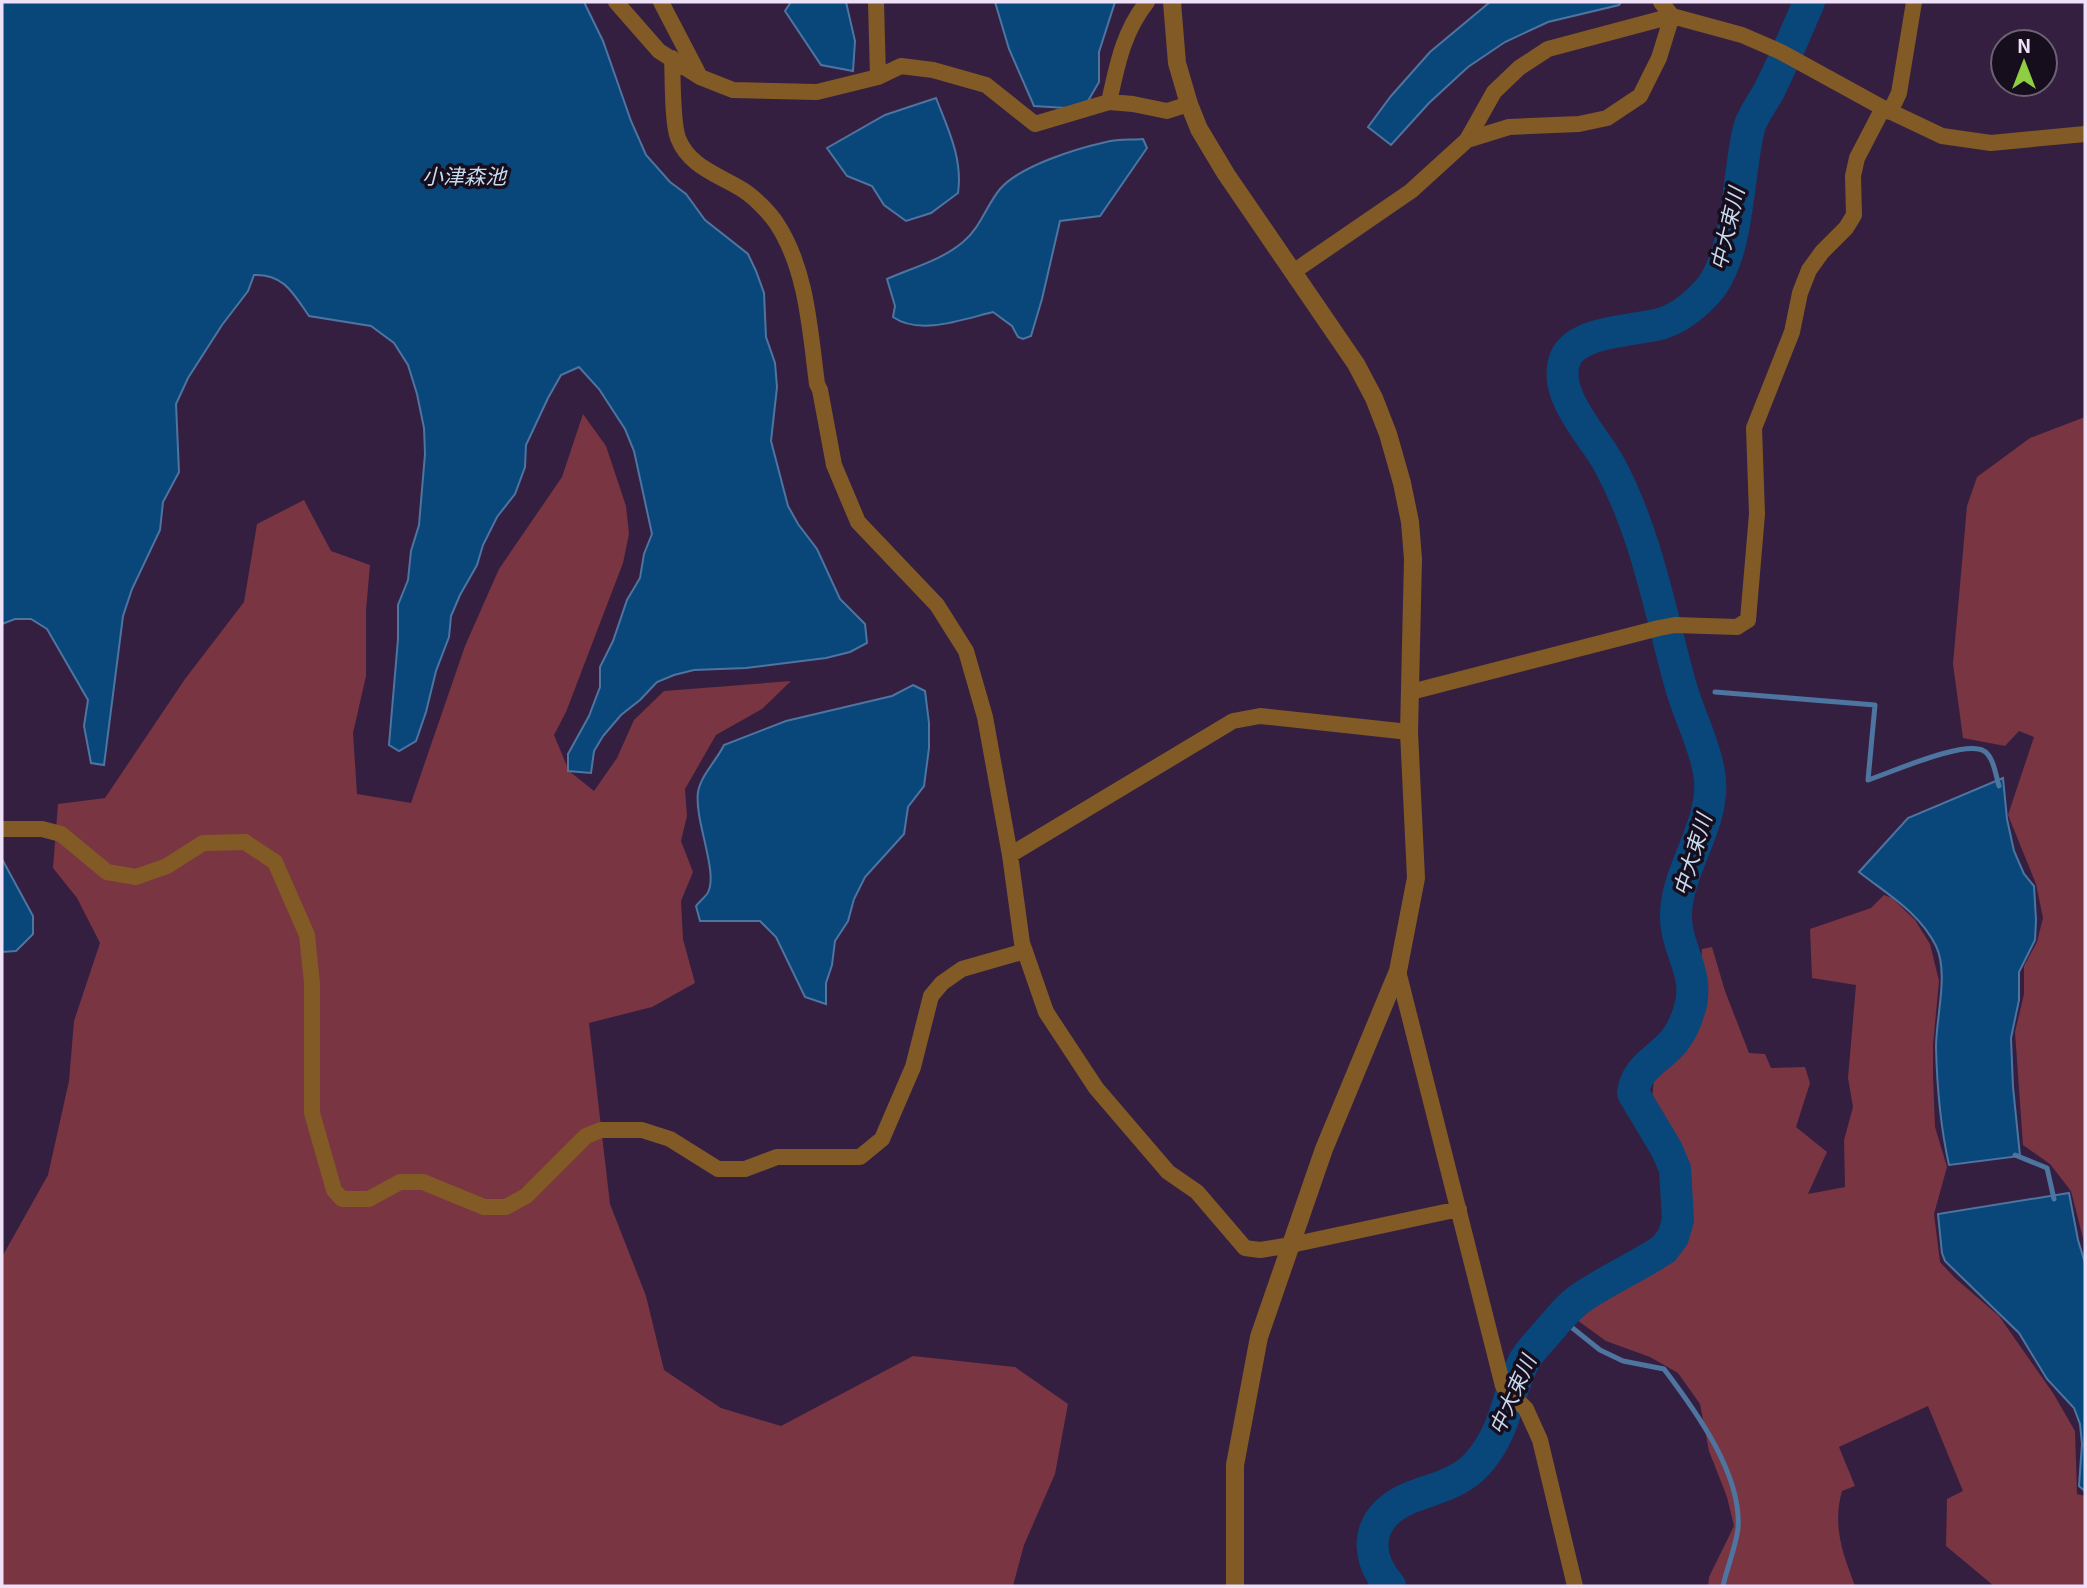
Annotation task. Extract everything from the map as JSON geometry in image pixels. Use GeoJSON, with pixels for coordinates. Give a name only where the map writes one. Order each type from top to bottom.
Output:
{"type":"FeatureCollection","features":[{"type":"Feature","properties":{"kind":"street"},"geometry":{"type":"LineString","coordinates":[[615,2],[659,51],[700,77],[733,90],[817,92],[878,77],[901,66],[933,69],[986,85],[1035,124],[1109,102],[1167,111],[1189,104]]}},
{"type":"Feature","properties":{"kind":"street"},"geometry":{"type":"LineString","coordinates":[[661,2],[700,77]]}},
{"type":"Feature","properties":{"kind":"street"},"geometry":{"type":"LineString","coordinates":[[876,2],[878,77]]}},
{"type":"Feature","properties":{"kind":"street"},"geometry":{"type":"LineString","coordinates":[[1109,102],[1123,42],[1135,17],[1147,2]]}},
{"type":"Feature","properties":{"kind":"street"},"geometry":{"type":"LineString","coordinates":[[1172,2],[1177,62],[1189,104],[1211,152],[1356,363],[1374,397],[1402,483],[1410,522],[1413,559],[1409,732],[1416,878],[1398,971],[1324,1149],[1259,1337],[1235,1465],[1235,1586]]}},
{"type":"Feature","properties":{"kind":"street"},"geometry":{"type":"LineString","coordinates":[[1661,2],[1672,16]]}},
{"type":"Feature","properties":{"kind":"street"},"geometry":{"type":"LineString","coordinates":[[1411,692],[1667,627],[1737,627],[1748,620],[1757,514],[1754,428],[1791,332],[1800,293],[1809,270],[1854,215],[1853,176],[1857,158],[1899,93],[1914,2]]}},
{"type":"Feature","properties":{"kind":"street"},"geometry":{"type":"LineString","coordinates":[[1293,272],[1411,191],[1466,140],[1493,92],[1519,68],[1548,49],[1672,16],[1742,35],[1781,52],[1887,110],[1942,136],[1991,143],[2085,134]]}},
{"type":"Feature","properties":{"kind":"street"},"geometry":{"type":"LineString","coordinates":[[1466,140],[1509,127],[1579,124],[1607,118],[1640,96],[1659,58],[1672,16]]}},
{"type":"Feature","properties":{"kind":"street"},"geometry":{"type":"LineString","coordinates":[[672,58],[677,136],[687,156],[723,181],[745,191],[776,222],[793,253],[809,319],[817,384],[834,465],[858,522],[937,604],[966,651],[985,717],[1010,855],[1022,943],[1046,1012],[1096,1088],[1168,1172],[1197,1192],[1245,1248],[1260,1250],[1291,1245],[1458,1209]]}},
{"type":"Feature","properties":{"kind":"street"},"geometry":{"type":"LineString","coordinates":[[1010,855],[1233,721],[1259,716],[1409,732]]}},
{"type":"Feature","properties":{"kind":"street"},"geometry":{"type":"LineString","coordinates":[[2,829],[42,829],[61,834],[107,872],[136,877],[167,866],[203,843],[245,842],[275,862],[307,935],[312,982],[312,1113],[334,1190],[342,1199],[369,1199],[400,1182],[423,1182],[484,1207],[506,1207],[526,1196],[586,1136],[601,1129],[642,1129],[670,1139],[718,1169],[745,1169],[777,1157],[860,1157],[881,1139],[913,1067],[931,996],[942,982],[962,969],[1025,951]]}},
{"type":"Feature","properties":{"kind":"street"},"geometry":{"type":"LineString","coordinates":[[1398,971],[1503,1386],[1526,1409],[1539,1440],[1575,1586]]}},
{"type":"Feature","properties":{"kind":"shaded area"},"geometry":{"type":"Polygon","coordinates":[[[583,414],[606,446],[626,506],[629,534],[623,563],[566,712],[554,735],[569,771],[594,791],[617,758],[634,720],[664,691],[791,681],[762,709],[716,735],[685,789],[687,816],[681,841],[693,872],[681,901],[683,939],[695,983],[652,1007],[589,1023],[610,1204],[646,1296],[664,1370],[721,1408],[781,1426],[913,1356],[1015,1367],[1068,1404],[1055,1474],[1024,1545],[1013,1586],[2,1586],[2,1257],[48,1175],[69,1081],[74,1021],[100,943],[77,898],[53,868],[58,804],[105,798],[185,679],[244,602],[257,524],[304,500],[331,551],[370,565],[366,610],[366,676],[353,733],[357,794],[411,803],[465,646],[499,569],[562,477],[583,414]]]}},
{"type":"Feature","properties":{"kind":"shaded area"},"geometry":{"type":"Polygon","coordinates":[[[2085,417],[2085,1246],[2071,1191],[2050,1164],[2023,1145],[2015,1032],[2024,994],[2024,966],[2037,942],[2043,918],[2036,884],[2008,815],[2034,737],[2019,731],[2005,746],[1963,738],[1953,664],[1967,506],[1977,477],[2030,438],[2085,417]]]}},
{"type":"Feature","properties":{"kind":"shaded area"},"geometry":{"type":"Polygon","coordinates":[[[1884,895],[1892,898],[1915,920],[1930,944],[1939,981],[1933,1045],[1935,1127],[1947,1167],[1934,1214],[1940,1262],[1999,1316],[2053,1393],[2075,1431],[2077,1494],[2085,1496],[2085,1586],[1994,1586],[1946,1546],[1947,1499],[1963,1491],[1928,1406],[1839,1447],[1855,1486],[1842,1491],[1838,1516],[1843,1551],[1855,1586],[1708,1586],[1709,1577],[1734,1526],[1727,1497],[1709,1451],[1700,1404],[1678,1373],[1650,1357],[1606,1341],[1570,1315],[1631,1280],[1664,1257],[1679,1239],[1685,1215],[1680,1164],[1651,1107],[1654,1080],[1685,1031],[1699,991],[1702,949],[1712,947],[1725,991],[1749,1053],[1765,1054],[1771,1068],[1805,1067],[1810,1083],[1796,1127],[1827,1152],[1808,1194],[1845,1187],[1844,1140],[1853,1107],[1848,1078],[1856,985],[1812,978],[1810,929],[1871,908],[1884,895]]]}},
{"type":"Feature","properties":{"kind":"water","name":"小津森池"},"geometry":{"type":"Polygon","coordinates":[[[2,2],[584,2],[603,41],[646,155],[670,182],[686,194],[705,220],[748,254],[756,271],[764,293],[766,337],[775,363],[777,387],[771,441],[788,506],[817,549],[840,599],[865,624],[867,643],[850,652],[826,658],[746,668],[694,670],[657,682],[621,715],[603,736],[594,751],[591,773],[568,771],[568,754],[589,716],[600,687],[600,667],[613,641],[627,600],[640,578],[644,554],[652,534],[634,451],[625,429],[599,389],[579,367],[561,375],[548,398],[526,445],[525,467],[515,494],[497,517],[483,545],[477,565],[460,595],[451,616],[449,637],[436,671],[416,741],[399,751],[389,745],[398,639],[398,605],[408,580],[411,551],[419,525],[425,454],[424,428],[417,394],[408,365],[394,343],[371,326],[309,316],[287,286],[273,278],[254,275],[248,291],[222,325],[188,378],[176,404],[179,472],[163,502],[160,530],[132,589],[123,616],[104,765],[91,763],[84,726],[88,700],[47,629],[31,619],[15,619],[2,624],[2,2]]]}},
{"type":"Feature","properties":{"kind":"water"},"geometry":{"type":"Polygon","coordinates":[[[791,2],[846,2],[855,41],[853,71],[821,65],[785,11],[791,2]]]}},
{"type":"Feature","properties":{"kind":"water"},"geometry":{"type":"Polygon","coordinates":[[[995,2],[1115,2],[1099,52],[1099,82],[1088,101],[1066,108],[1034,106],[1009,49],[995,2]]]}},
{"type":"Feature","properties":{"kind":"water"},"geometry":{"type":"Polygon","coordinates":[[[1490,2],[1621,2],[1619,5],[1548,22],[1505,42],[1468,67],[1429,103],[1391,145],[1368,127],[1430,52],[1490,2]]]}},
{"type":"Feature","properties":{"kind":"water"},"geometry":{"type":"Polygon","coordinates":[[[936,98],[956,156],[958,193],[931,213],[906,221],[884,205],[872,186],[847,176],[827,148],[885,115],[936,98]]]}},
{"type":"Feature","properties":{"kind":"water"},"geometry":{"type":"Polygon","coordinates":[[[1143,139],[1147,148],[1100,216],[1060,221],[1031,336],[1023,339],[1018,337],[1012,326],[993,312],[929,326],[904,323],[893,317],[895,306],[887,279],[936,259],[963,242],[974,230],[1000,189],[1009,181],[1034,166],[1079,149],[1111,141],[1143,139]]]}},
{"type":"Feature","properties":{"kind":"water"},"geometry":{"type":"Polygon","coordinates":[[[913,685],[925,691],[929,723],[924,786],[908,807],[904,834],[865,877],[854,899],[848,921],[835,941],[826,983],[826,1004],[805,997],[776,937],[760,921],[700,921],[696,906],[707,894],[711,874],[698,792],[724,745],[786,721],[892,696],[913,685]]]}},
{"type":"Feature","properties":{"kind":"water"},"geometry":{"type":"Polygon","coordinates":[[[2003,778],[2007,819],[2014,851],[2024,874],[2034,886],[2036,920],[2035,940],[2019,972],[2019,1000],[2011,1038],[2020,1156],[1949,1165],[1941,1121],[1936,1062],[1942,982],[1940,957],[1929,934],[1912,913],[1859,872],[1908,818],[2003,778]]]}},
{"type":"Feature","properties":{"kind":"water"},"geometry":{"type":"Polygon","coordinates":[[[2,859],[33,916],[33,934],[16,951],[2,952],[2,859]]]}},
{"type":"Feature","properties":{"kind":"water"},"geometry":{"type":"Polygon","coordinates":[[[2069,1193],[2085,1263],[2085,1491],[2079,1486],[2082,1444],[2080,1424],[2074,1408],[2047,1379],[2019,1333],[1945,1261],[1938,1214],[2069,1193]]]}},
{"type":"Feature","properties":{"kind":"waterway","name":"中大束川"},"geometry":{"type":"LineString","coordinates":[[1390,1586],[1375,1560],[1373,1547],[1378,1524],[1386,1513],[1397,1504],[1464,1475],[1478,1463],[1495,1438],[1518,1374],[1533,1348],[1576,1302],[1664,1249],[1673,1237],[1678,1220],[1675,1169],[1667,1150],[1633,1093],[1639,1076],[1677,1037],[1689,1011],[1692,985],[1679,938],[1676,913],[1683,878],[1708,808],[1709,772],[1704,750],[1681,687],[1633,518],[1609,464],[1570,402],[1562,375],[1564,362],[1570,351],[1579,344],[1606,334],[1673,319],[1702,297],[1718,276],[1732,237],[1749,128],[1768,94],[1809,2]]}},
{"type":"Feature","properties":{"kind":"waterway","name":"中大束川"},"geometry":{"type":"LineString","coordinates":[[1682,689],[1690,690]]}},
{"type":"Feature","properties":{"kind":"waterway"},"geometry":{"type":"LineString","coordinates":[[1715,692],[1875,705],[1868,780],[1945,753],[1974,749],[1984,751],[1990,758],[1999,786]]}},
{"type":"Feature","properties":{"kind":"waterway"},"geometry":{"type":"LineString","coordinates":[[2015,1155],[2047,1168],[2054,1199]]}},
{"type":"Feature","properties":{"kind":"waterway"},"geometry":{"type":"LineString","coordinates":[[1560,1318],[1600,1350],[1623,1361],[1664,1369],[1702,1423],[1725,1465],[1737,1507],[1737,1535],[1723,1586]]}}]}
